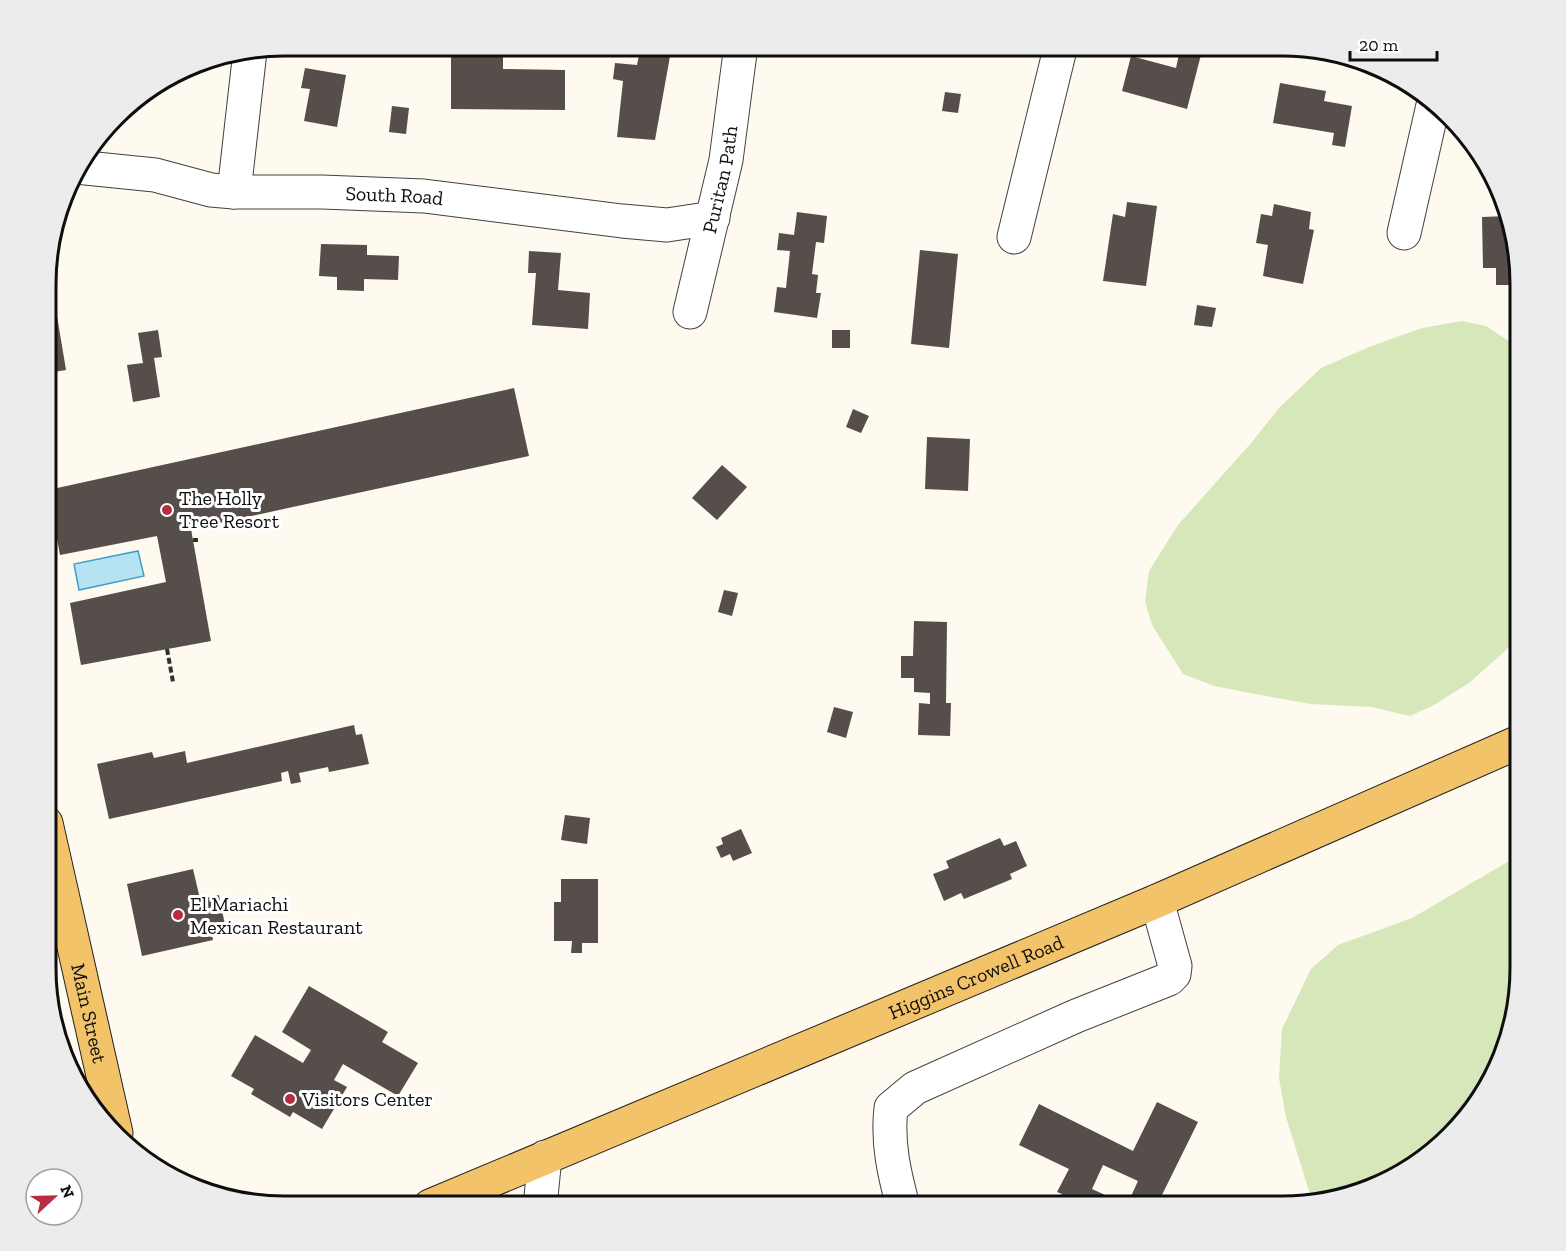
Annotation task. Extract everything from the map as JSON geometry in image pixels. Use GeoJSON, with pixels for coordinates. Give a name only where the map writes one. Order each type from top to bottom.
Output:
{"type":"FeatureCollection","features":[{"type":"Feature","properties":{"kind":"main road","name":"Higgins Crowell Road"},"geometry":{"type":"LineString","coordinates":[[453,1196],[1157,901],[1510,746]]}},
{"type":"Feature","properties":{"kind":"main road","name":"Main Street"},"geometry":{"type":"LineString","coordinates":[[56,867],[113,1119]]}},
{"type":"Feature","properties":{"kind":"street","name":"Puritan Path"},"geometry":{"type":"LineString","coordinates":[[690,312],[726,160],[740,56]]}},
{"type":"Feature","properties":{"kind":"street"},"geometry":{"type":"LineString","coordinates":[[1014,237],[1058,56]]}},
{"type":"Feature","properties":{"kind":"street"},"geometry":{"type":"LineString","coordinates":[[234,192],[249,58]]}},
{"type":"Feature","properties":{"kind":"street"},"geometry":{"type":"LineString","coordinates":[[1404,233],[1432,111]]}},
{"type":"Feature","properties":{"kind":"street","name":"South Road"},"geometry":{"type":"LineString","coordinates":[[87,168],[155,175],[211,190],[234,192],[322,192],[424,196],[667,225],[713,218]]}},
{"type":"Feature","properties":{"kind":"street"},"geometry":{"type":"LineString","coordinates":[[900,1196],[892,1165],[889,1127],[891,1108],[915,1088],[1076,1016],[1169,979],[1174,974],[1175,966],[1157,901]]}},
{"type":"Feature","properties":{"kind":"street"},"geometry":{"type":"LineString","coordinates":[[541,1196],[545,1157]]}},
{"type":"Feature","properties":{"kind":"path"},"geometry":{"type":"LineString","coordinates":[[167,650],[173,682]]}},
{"type":"Feature","properties":{"kind":"green space"},"geometry":{"type":"Polygon","coordinates":[[[1462,321],[1486,326],[1510,342],[1510,644],[1469,683],[1434,705],[1410,716],[1371,707],[1311,704],[1255,694],[1214,686],[1183,674],[1152,625],[1145,602],[1149,571],[1178,525],[1279,408],[1321,368],[1369,347],[1422,328],[1462,321]]]}},
{"type":"Feature","properties":{"kind":"green space"},"geometry":{"type":"Polygon","coordinates":[[[1510,860],[1509,997],[1503,1027],[1493,1055],[1472,1094],[1454,1118],[1433,1139],[1409,1157],[1370,1178],[1342,1188],[1311,1194],[1286,1117],[1279,1078],[1282,1029],[1311,969],[1338,945],[1412,918],[1510,860]]]}},
{"type":"Feature","properties":{"kind":"water"},"geometry":{"type":"Polygon","coordinates":[[[138,551],[144,576],[79,590],[74,564],[138,551]]]}},
{"type":"Feature","properties":{"kind":"building"},"geometry":{"type":"Polygon","coordinates":[[[451,56],[503,56],[503,69],[565,70],[565,110],[451,109],[451,56]]]}},
{"type":"Feature","properties":{"kind":"building"},"geometry":{"type":"Polygon","coordinates":[[[639,56],[670,56],[655,140],[617,137],[623,81],[613,79],[615,63],[637,65],[639,56]]]}},
{"type":"Feature","properties":{"kind":"building"},"geometry":{"type":"Polygon","coordinates":[[[1131,56],[1176,68],[1179,56],[1201,56],[1187,109],[1122,91],[1131,56]]]}},
{"type":"Feature","properties":{"kind":"building"},"geometry":{"type":"Polygon","coordinates":[[[305,68],[346,75],[337,127],[304,121],[310,89],[301,88],[305,68]]]}},
{"type":"Feature","properties":{"kind":"building"},"geometry":{"type":"Polygon","coordinates":[[[1280,83],[1326,91],[1324,101],[1352,106],[1345,147],[1332,145],[1334,133],[1273,123],[1280,83]]]}},
{"type":"Feature","properties":{"kind":"building"},"geometry":{"type":"Polygon","coordinates":[[[945,92],[961,94],[958,113],[942,111],[945,92]]]}},
{"type":"Feature","properties":{"kind":"building"},"geometry":{"type":"Polygon","coordinates":[[[392,106],[409,108],[406,134],[389,132],[392,106]]]}},
{"type":"Feature","properties":{"kind":"building"},"geometry":{"type":"Polygon","coordinates":[[[1127,202],[1157,206],[1146,286],[1103,281],[1113,214],[1125,217],[1127,202]]]}},
{"type":"Feature","properties":{"kind":"building"},"geometry":{"type":"Polygon","coordinates":[[[1274,204],[1311,212],[1309,229],[1314,230],[1303,284],[1263,276],[1268,245],[1256,243],[1261,214],[1272,216],[1274,204]]]}},
{"type":"Feature","properties":{"kind":"building"},"geometry":{"type":"Polygon","coordinates":[[[797,212],[827,216],[824,243],[816,242],[812,274],[818,275],[816,293],[821,293],[817,318],[774,312],[777,287],[786,288],[790,251],[777,250],[779,233],[794,235],[797,212]]]}},
{"type":"Feature","properties":{"kind":"building"},"geometry":{"type":"Polygon","coordinates":[[[1500,216],[1509,254],[1510,285],[1496,285],[1496,268],[1483,268],[1482,217],[1500,216]]]}},
{"type":"Feature","properties":{"kind":"building"},"geometry":{"type":"Polygon","coordinates":[[[321,244],[367,245],[367,255],[399,256],[398,280],[364,279],[364,291],[337,290],[337,277],[319,276],[321,244]]]}},
{"type":"Feature","properties":{"kind":"building"},"geometry":{"type":"Polygon","coordinates":[[[920,250],[958,254],[949,348],[911,344],[920,250]]]}},
{"type":"Feature","properties":{"kind":"building"},"geometry":{"type":"Polygon","coordinates":[[[529,251],[561,253],[558,290],[590,293],[588,329],[532,325],[536,273],[528,273],[529,251]]]}},
{"type":"Feature","properties":{"kind":"building"},"geometry":{"type":"Polygon","coordinates":[[[1197,305],[1216,308],[1212,327],[1194,325],[1197,305]]]}},
{"type":"Feature","properties":{"kind":"building"},"geometry":{"type":"Polygon","coordinates":[[[56,316],[66,370],[56,372],[56,316]]]}},
{"type":"Feature","properties":{"kind":"building"},"geometry":{"type":"Polygon","coordinates":[[[158,330],[162,357],[154,358],[160,397],[133,402],[127,365],[143,363],[138,333],[158,330]]]}},
{"type":"Feature","properties":{"kind":"building"},"geometry":{"type":"Polygon","coordinates":[[[832,330],[850,330],[850,348],[832,348],[832,330]]]}},
{"type":"Feature","properties":{"kind":"building","name":"The Holly Tree Resort"},"geometry":{"type":"Polygon","coordinates":[[[514,388],[529,456],[191,529],[211,641],[81,665],[70,603],[166,582],[157,536],[60,555],[56,533],[56,488],[514,388]]]}},
{"type":"Feature","properties":{"kind":"building"},"geometry":{"type":"Polygon","coordinates":[[[853,409],[869,416],[861,433],[846,427],[853,409]]]}},
{"type":"Feature","properties":{"kind":"building"},"geometry":{"type":"Polygon","coordinates":[[[927,437],[970,439],[968,491],[925,489],[927,437]]]}},
{"type":"Feature","properties":{"kind":"building"},"geometry":{"type":"Polygon","coordinates":[[[722,465],[747,487],[717,520],[692,498],[722,465]]]}},
{"type":"Feature","properties":{"kind":"building"},"geometry":{"type":"Polygon","coordinates":[[[724,590],[738,593],[732,616],[718,612],[724,590]]]}},
{"type":"Feature","properties":{"kind":"building"},"geometry":{"type":"Polygon","coordinates":[[[914,621],[947,622],[946,703],[951,703],[950,736],[918,735],[919,703],[930,704],[930,693],[914,692],[914,678],[901,678],[901,656],[913,656],[914,621]]]}},
{"type":"Feature","properties":{"kind":"building"},"geometry":{"type":"Polygon","coordinates":[[[834,707],[853,712],[846,738],[827,732],[834,707]]]}},
{"type":"Feature","properties":{"kind":"building"},"geometry":{"type":"Polygon","coordinates":[[[354,725],[356,735],[362,734],[369,764],[329,772],[328,767],[299,773],[301,782],[291,784],[288,771],[281,773],[282,781],[109,819],[97,764],[152,752],[154,758],[185,751],[187,763],[354,725]]]}},
{"type":"Feature","properties":{"kind":"building"},"geometry":{"type":"Polygon","coordinates":[[[565,815],[590,818],[587,844],[561,840],[565,815]]]}},
{"type":"Feature","properties":{"kind":"building"},"geometry":{"type":"Polygon","coordinates":[[[741,829],[752,853],[733,861],[730,854],[721,858],[716,847],[723,844],[721,838],[741,829]]]}},
{"type":"Feature","properties":{"kind":"building"},"geometry":{"type":"Polygon","coordinates":[[[1000,838],[1004,846],[1016,841],[1027,866],[1010,874],[1012,879],[964,899],[961,893],[944,901],[933,874],[949,868],[946,861],[1000,838]]]}},
{"type":"Feature","properties":{"kind":"building","name":"El Mariachi Mexican Restaurant"},"geometry":{"type":"Polygon","coordinates":[[[193,869],[200,899],[219,895],[226,930],[212,934],[213,940],[142,956],[127,884],[193,869]]]}},
{"type":"Feature","properties":{"kind":"building"},"geometry":{"type":"Polygon","coordinates":[[[561,879],[598,879],[598,943],[582,943],[582,953],[571,953],[572,941],[554,941],[554,902],[561,902],[561,879]]]}},
{"type":"Feature","properties":{"kind":"building"},"geometry":{"type":"Polygon","coordinates":[[[309,986],[388,1032],[382,1042],[418,1063],[398,1096],[343,1064],[334,1080],[347,1087],[322,1129],[293,1112],[290,1117],[251,1094],[254,1089],[231,1076],[255,1035],[303,1063],[311,1050],[282,1032],[309,986]]]}},
{"type":"Feature","properties":{"kind":"building"},"geometry":{"type":"Polygon","coordinates":[[[1157,1102],[1198,1122],[1161,1196],[1131,1196],[1138,1181],[1103,1165],[1092,1189],[1107,1196],[1061,1196],[1062,1194],[1057,1192],[1069,1169],[1019,1145],[1039,1104],[1133,1151],[1157,1102]]]}},
{"type":"Feature","properties":{"kind":"place","name":"The Holly Tree Resort"},"geometry":{"type":"Point","coordinates":[167,510]}},
{"type":"Feature","properties":{"kind":"place","name":"El Mariachi Mexican Restaurant"},"geometry":{"type":"Point","coordinates":[178,915]}},
{"type":"Feature","properties":{"kind":"place","name":"Visitors Center"},"geometry":{"type":"Point","coordinates":[290,1099]}}]}
